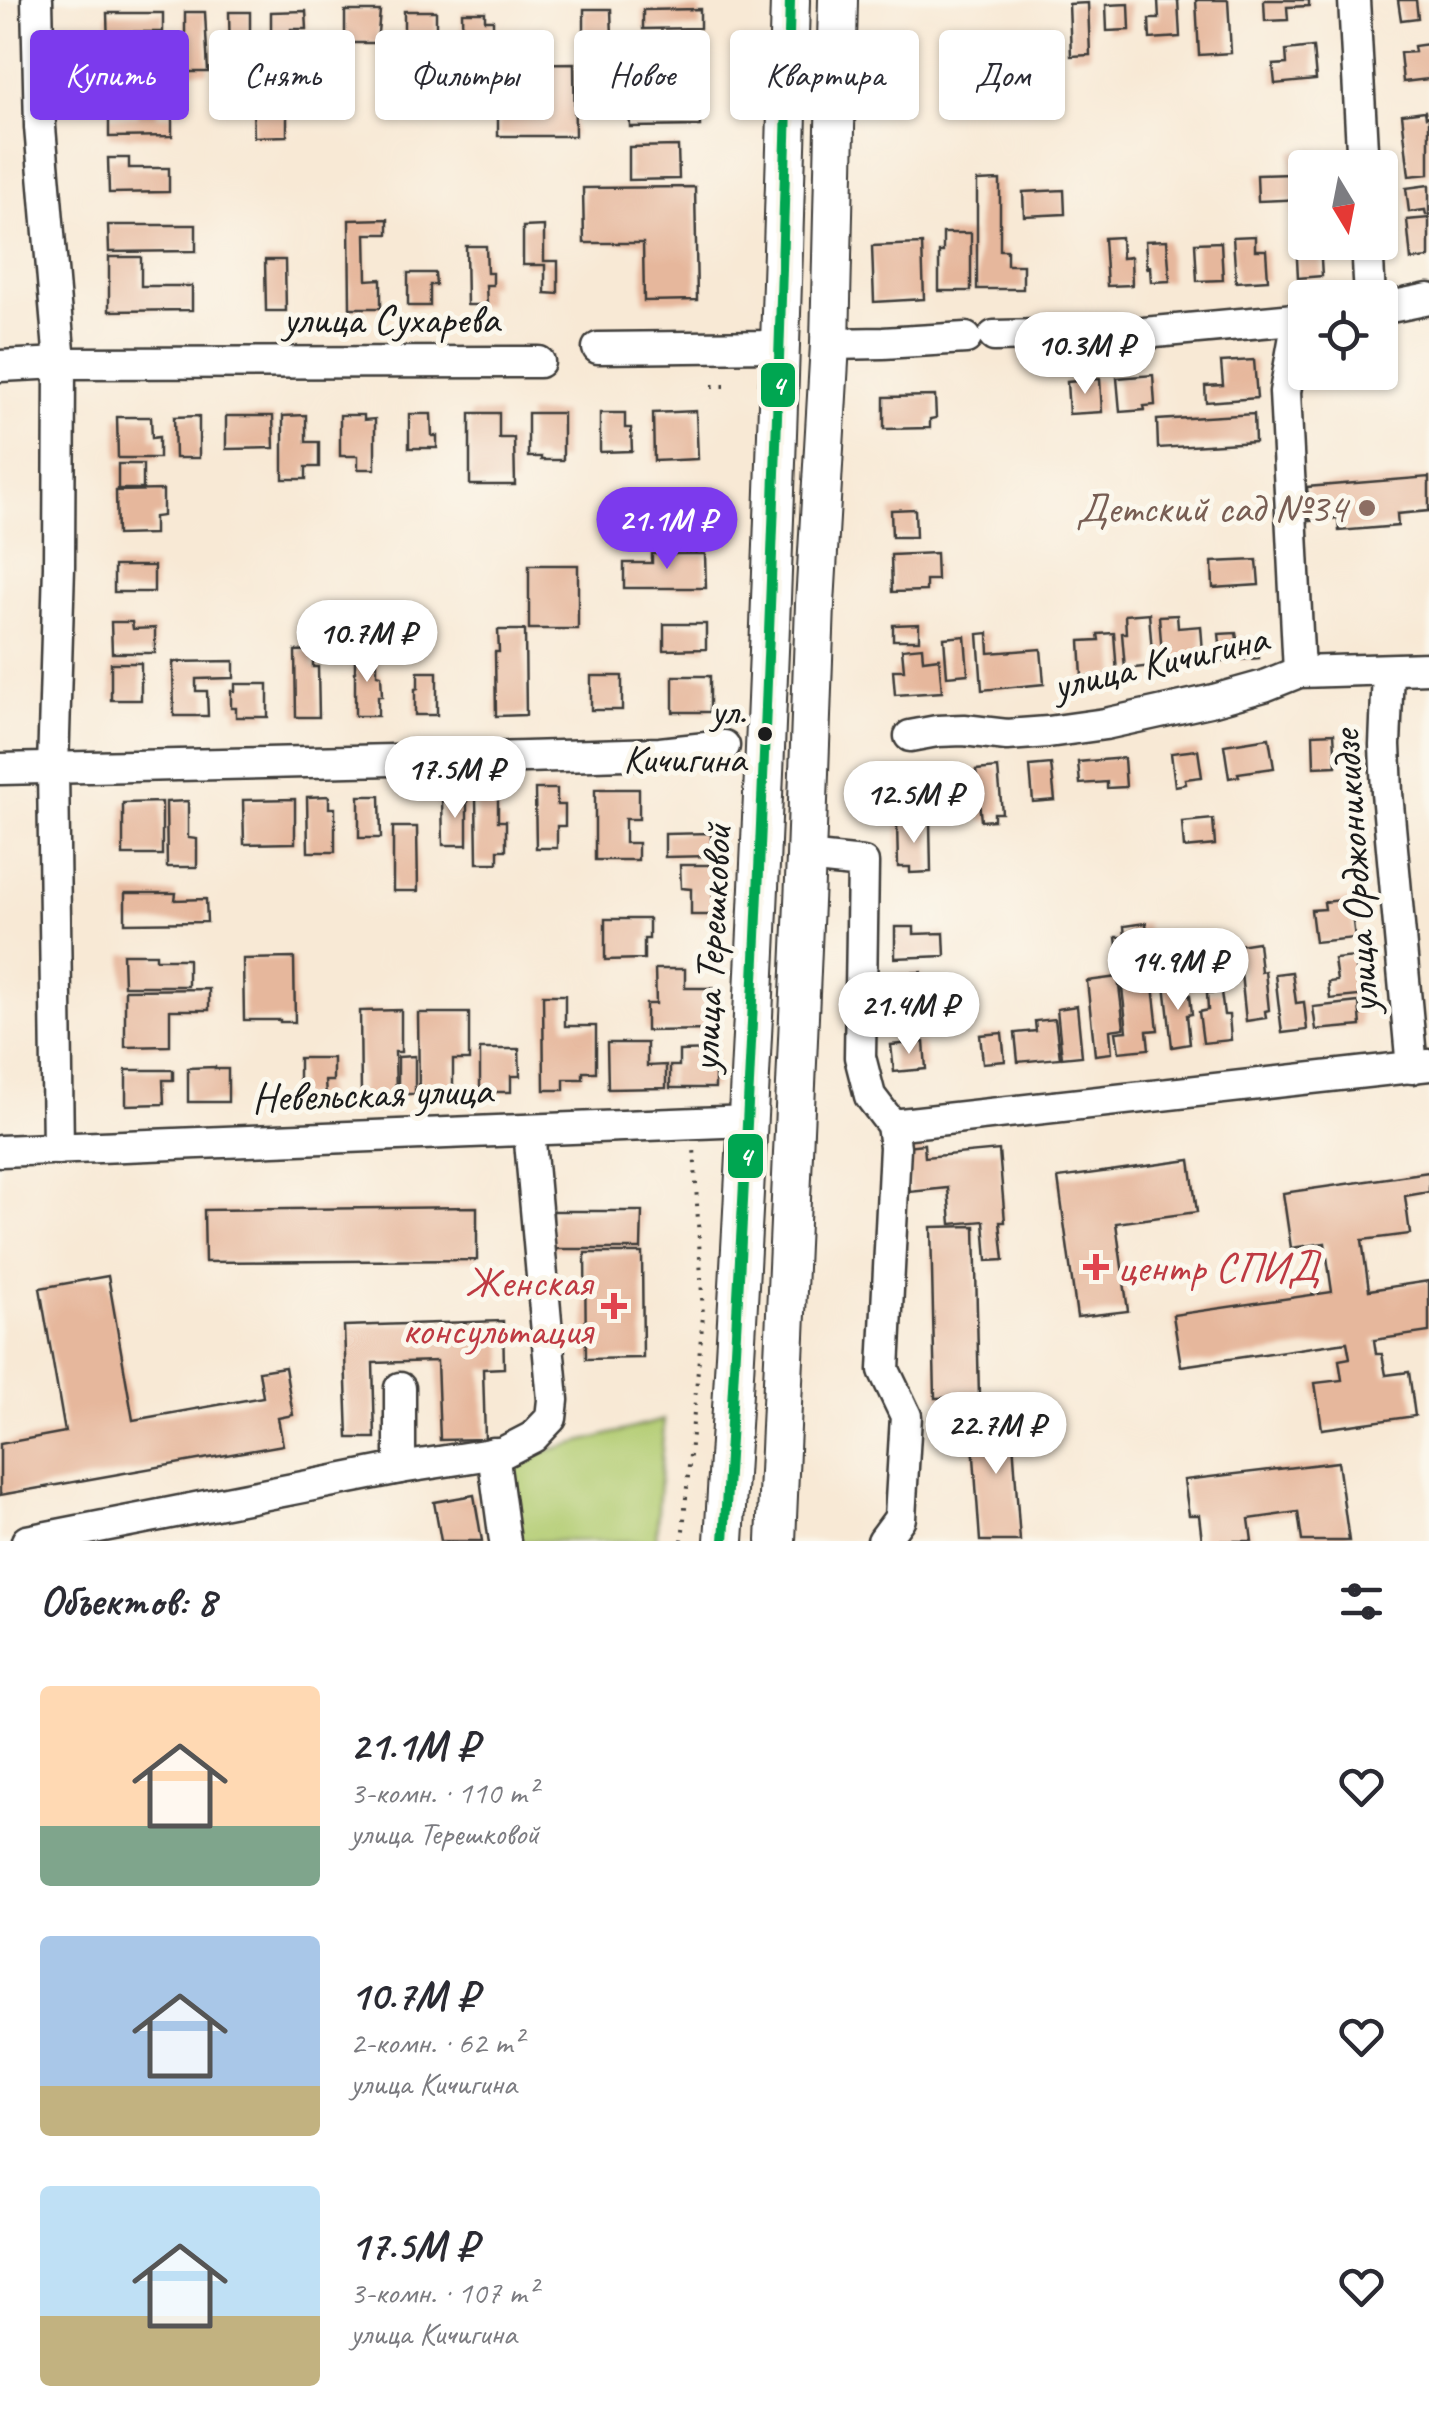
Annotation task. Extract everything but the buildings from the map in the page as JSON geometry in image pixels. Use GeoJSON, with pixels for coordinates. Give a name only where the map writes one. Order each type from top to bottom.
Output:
{"type":"FeatureCollection","features":[{"type":"Feature","properties":{"kind":"main road","name":"улица Терешковой"},"geometry":{"type":"LineString","coordinates":[[724,1541],[731,1281],[748,1121],[782,346],[790,0]]}},
{"type":"Feature","properties":{"kind":"main road"},"geometry":{"type":"LineString","coordinates":[[776,1541],[814,604],[830,344],[838,0]]}},
{"type":"Feature","properties":{"kind":"street"},"geometry":{"type":"LineString","coordinates":[[37,0],[40,126],[60,363],[53,768],[58,1149]]}},
{"type":"Feature","properties":{"kind":"street"},"geometry":{"type":"LineString","coordinates":[[1354,0],[1362,150]]}},
{"type":"Feature","properties":{"kind":"street"},"geometry":{"type":"LineString","coordinates":[[1398,305],[1429,299]]}},
{"type":"Feature","properties":{"kind":"street"},"geometry":{"type":"LineString","coordinates":[[830,344],[1144,333],[1288,319]]}},
{"type":"Feature","properties":{"kind":"street"},"geometry":{"type":"LineString","coordinates":[[598,348],[782,346]]}},
{"type":"Feature","properties":{"kind":"street","name":"улица Сухарева"},"geometry":{"type":"LineString","coordinates":[[0,366],[538,362]]}},
{"type":"Feature","properties":{"kind":"street"},"geometry":{"type":"LineString","coordinates":[[1288,379],[1285,392],[1299,672]]}},
{"type":"Feature","properties":{"kind":"street","name":"улица Кичигина"},"geometry":{"type":"LineString","coordinates":[[910,736],[964,730],[1008,735],[1048,732],[1214,700],[1299,672],[1429,668]]}},
{"type":"Feature","properties":{"kind":"street","name":"улица Орджоникидзе"},"geometry":{"type":"LineString","coordinates":[[1388,671],[1387,793],[1420,1066]]}},
{"type":"Feature","properties":{"kind":"street"},"geometry":{"type":"LineString","coordinates":[[0,769],[526,758],[660,753],[724,746]]}},
{"type":"Feature","properties":{"kind":"street"},"geometry":{"type":"LineString","coordinates":[[806,857],[863,862],[860,1057],[870,1096],[892,1125],[894,1147],[884,1370],[906,1416],[900,1518],[884,1541]]}},
{"type":"Feature","properties":{"kind":"street"},"geometry":{"type":"LineString","coordinates":[[892,1125],[1420,1066]]}},
{"type":"Feature","properties":{"kind":"street","name":"Невельская улица"},"geometry":{"type":"LineString","coordinates":[[0,1151],[748,1121]]}},
{"type":"Feature","properties":{"kind":"street"},"geometry":{"type":"LineString","coordinates":[[36,1540],[400,1468],[504,1452],[533,1438],[550,1418],[554,1400],[529,1130]]}},
{"type":"Feature","properties":{"kind":"street"},"geometry":{"type":"LineString","coordinates":[[400,1388],[400,1468]]}},
{"type":"Feature","properties":{"kind":"street"},"geometry":{"type":"LineString","coordinates":[[493,1453],[506,1541]]}},
{"type":"Feature","properties":{"kind":"path"},"geometry":{"type":"LineString","coordinates":[[712,386],[728,386]]}},
{"type":"Feature","properties":{"kind":"path"},"geometry":{"type":"LineString","coordinates":[[682,1541],[702,1315],[692,1123]]}},
{"type":"Feature","properties":{"kind":"green space"},"geometry":{"type":"Polygon","coordinates":[[[664,1420],[656,1541],[518,1541],[508,1461],[664,1420]]]}},
{"type":"Feature","properties":{"kind":"transit line","name":"4"},"geometry":{"type":"LineString","coordinates":[[724,1541],[763,771],[790,0]]}},
{"type":"Feature","properties":{"kind":"place","name":"Детский сад №34"},"geometry":{"type":"Point","coordinates":[1367,508]}},
{"type":"Feature","properties":{"kind":"place","name":"ул. Кичигина"},"geometry":{"type":"Point","coordinates":[765,734]}},
{"type":"Feature","properties":{"kind":"place","name":"центр СПИД"},"geometry":{"type":"Point","coordinates":[1096,1267]}},
{"type":"Feature","properties":{"kind":"place","name":"Женская консультация"},"geometry":{"type":"Point","coordinates":[614,1306]}}]}
